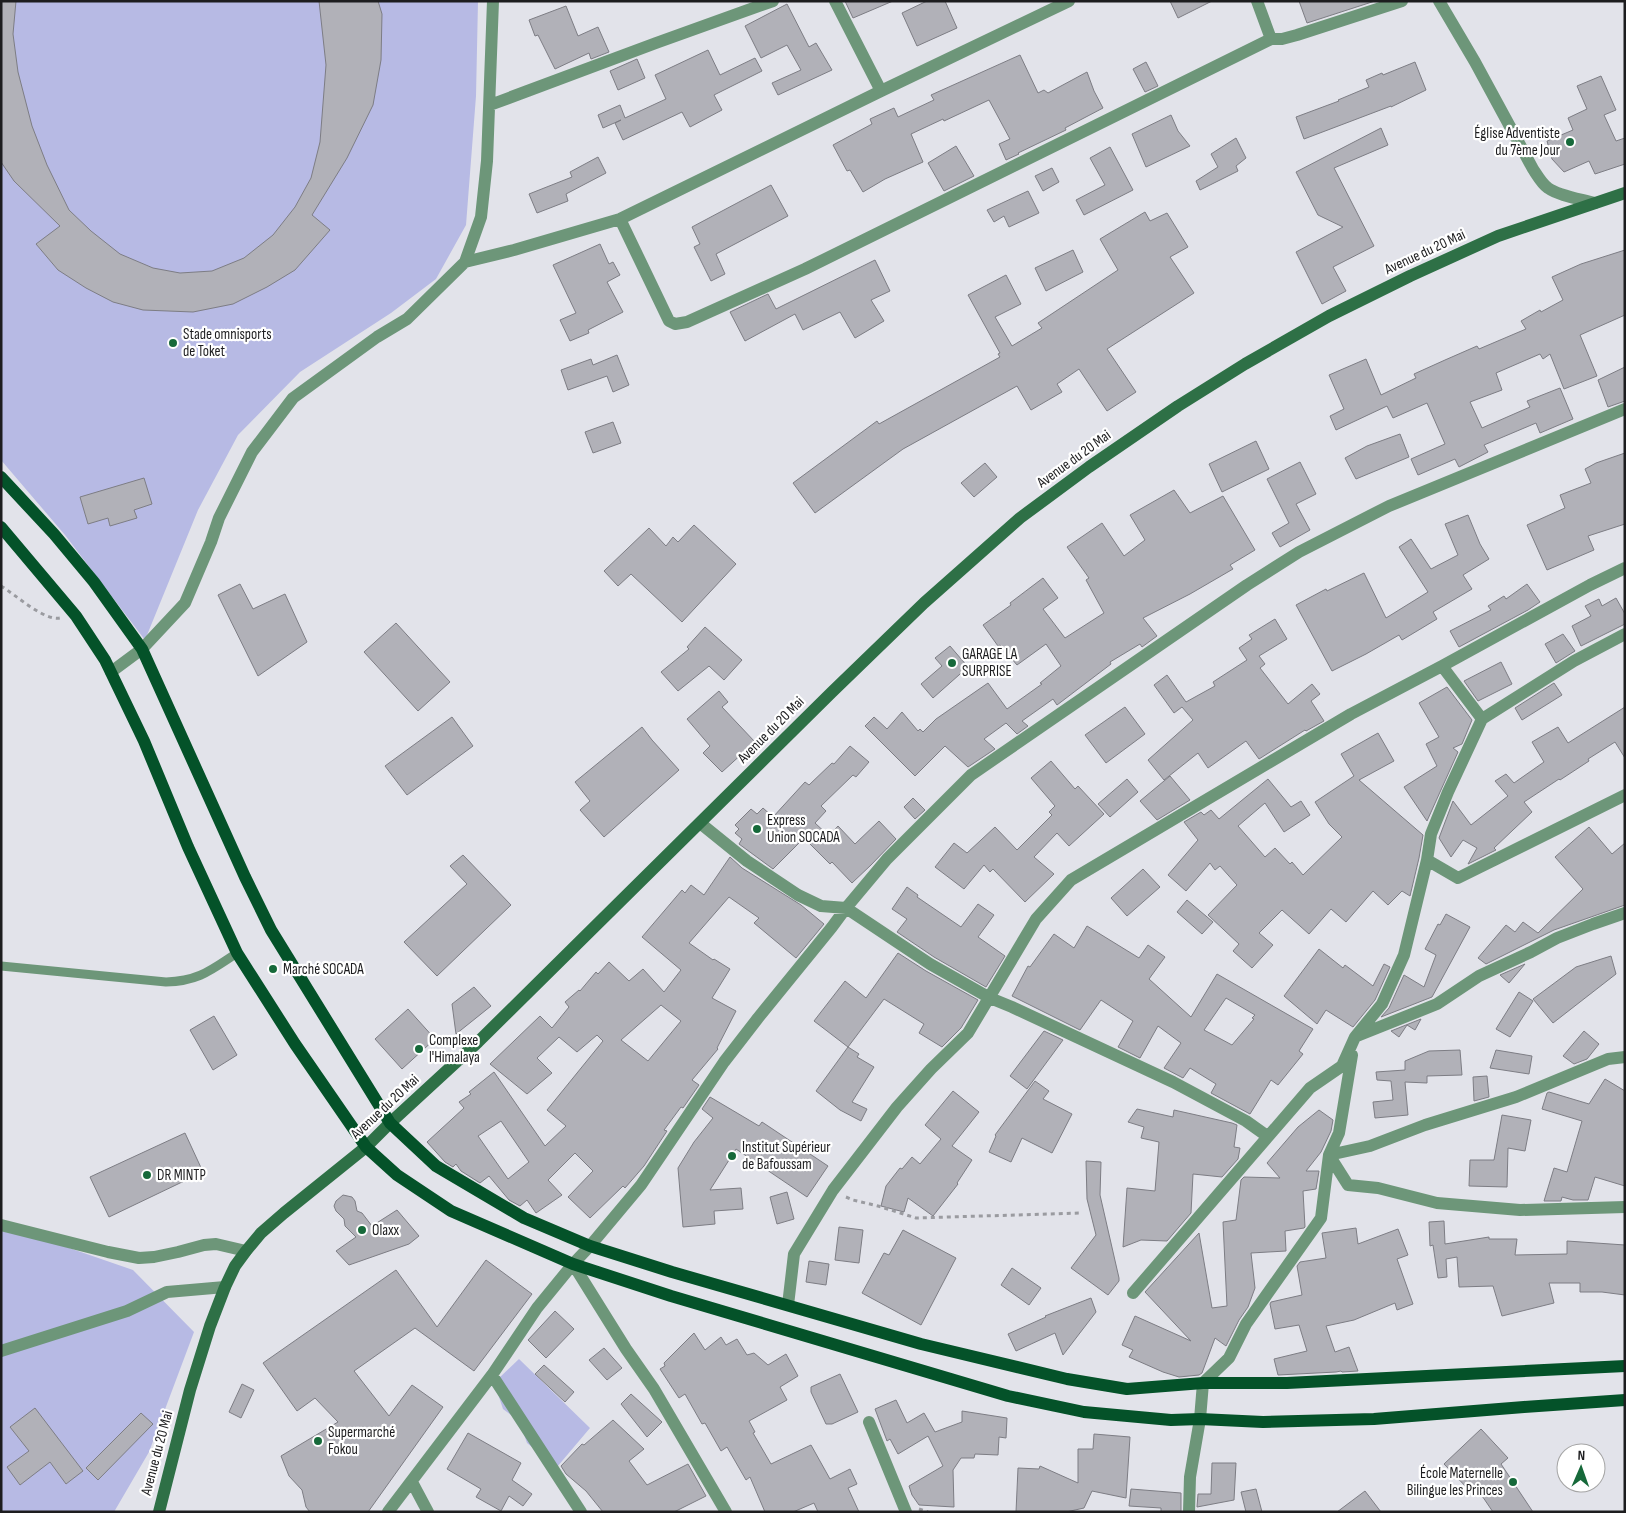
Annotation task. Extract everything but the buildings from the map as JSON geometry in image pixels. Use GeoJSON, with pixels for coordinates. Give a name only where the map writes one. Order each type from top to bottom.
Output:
{"type":"FeatureCollection","features":[{"type":"Feature","properties":{"kind":"main road","name":"Avenue du 20 Mai"},"geometry":{"type":"LineString","coordinates":[[158,1512],[190,1390],[210,1326],[225,1287],[236,1266],[261,1233],[366,1148],[390,1123],[478,1042],[924,603],[1020,518],[1090,467],[1203,390],[1245,364],[1329,316],[1498,236],[1625,193]]}},
{"type":"Feature","properties":{"kind":"main road"},"geometry":{"type":"LineString","coordinates":[[1,477],[54,534],[94,582],[142,649],[245,877],[271,930],[390,1123],[436,1166],[524,1218],[590,1246],[672,1272],[921,1344],[1068,1379],[1127,1389],[1203,1383],[1286,1384],[1625,1366]]}},
{"type":"Feature","properties":{"kind":"main road"},"geometry":{"type":"LineString","coordinates":[[1,527],[76,616],[105,660],[144,741],[188,847],[237,953],[295,1044],[366,1148],[397,1175],[451,1211],[573,1264],[671,1296],[1008,1396],[1084,1412],[1171,1420],[1200,1419],[1264,1422],[1374,1419],[1625,1400]]}},
{"type":"Feature","properties":{"kind":"street"},"geometry":{"type":"LineString","coordinates":[[111,672],[142,649],[185,603],[208,550],[219,518],[252,452],[293,398],[377,337],[407,319],[466,262],[481,217],[487,161],[493,1]]}},
{"type":"Feature","properties":{"kind":"street"},"geometry":{"type":"LineString","coordinates":[[490,105],[773,1]]}},
{"type":"Feature","properties":{"kind":"street"},"geometry":{"type":"LineString","coordinates":[[835,1],[881,90]]}},
{"type":"Feature","properties":{"kind":"street"},"geometry":{"type":"LineString","coordinates":[[466,262],[514,250],[620,218],[881,90],[1069,1]]}},
{"type":"Feature","properties":{"kind":"street"},"geometry":{"type":"LineString","coordinates":[[1257,1],[1272,38]]}},
{"type":"Feature","properties":{"kind":"street"},"geometry":{"type":"LineString","coordinates":[[620,218],[668,321],[675,324],[687,322],[805,270],[1272,38],[1282,39],[1297,36],[1402,1]]}},
{"type":"Feature","properties":{"kind":"street"},"geometry":{"type":"LineString","coordinates":[[1439,1],[1475,62],[1533,169],[1541,180],[1548,188],[1556,192],[1595,203]]}},
{"type":"Feature","properties":{"kind":"street"},"geometry":{"type":"LineString","coordinates":[[388,1512],[492,1375],[537,1308],[641,1185],[724,1062],[758,1018],[887,859],[971,775],[1247,585],[1299,552],[1389,506],[1625,410]]}},
{"type":"Feature","properties":{"kind":"street"},"geometry":{"type":"LineString","coordinates":[[788,1305],[794,1254],[833,1190],[897,1107],[931,1069],[968,1033],[1036,919],[1071,880],[1350,714],[1625,568]]}},
{"type":"Feature","properties":{"kind":"street"},"geometry":{"type":"LineString","coordinates":[[1133,1292],[1310,1088],[1342,1066],[1355,1037],[1382,1004],[1404,954],[1427,860],[1431,834],[1482,719],[1574,662],[1625,634]]}},
{"type":"Feature","properties":{"kind":"street"},"geometry":{"type":"LineString","coordinates":[[1442,666],[1482,719]]}},
{"type":"Feature","properties":{"kind":"street"},"geometry":{"type":"LineString","coordinates":[[1427,860],[1458,878],[1625,795]]}},
{"type":"Feature","properties":{"kind":"street"},"geometry":{"type":"LineString","coordinates":[[700,823],[747,861],[798,895],[821,906],[846,908],[930,964],[990,998],[1173,1082],[1246,1121],[1267,1136]]}},
{"type":"Feature","properties":{"kind":"street"},"geometry":{"type":"LineString","coordinates":[[1355,1037],[1437,1004],[1478,976],[1557,938],[1625,913]]}},
{"type":"Feature","properties":{"kind":"street"},"geometry":{"type":"LineString","coordinates":[[1188,1512],[1190,1477],[1200,1419],[1203,1383],[1229,1358],[1246,1324],[1320,1218],[1329,1155],[1339,1133],[1355,1037]]}},
{"type":"Feature","properties":{"kind":"street"},"geometry":{"type":"LineString","coordinates":[[1329,1155],[1370,1146],[1424,1125],[1516,1097],[1608,1058],[1625,1057]]}},
{"type":"Feature","properties":{"kind":"street"},"geometry":{"type":"LineString","coordinates":[[1329,1155],[1348,1185],[1378,1188],[1437,1203],[1520,1210],[1625,1207]]}},
{"type":"Feature","properties":{"kind":"street"},"geometry":{"type":"LineString","coordinates":[[1,1225],[139,1258],[154,1257],[216,1244],[246,1251]]}},
{"type":"Feature","properties":{"kind":"street"},"geometry":{"type":"LineString","coordinates":[[573,1264],[654,1389],[726,1512]]}},
{"type":"Feature","properties":{"kind":"street"},"geometry":{"type":"LineString","coordinates":[[1,1351],[127,1311],[167,1292],[225,1287]]}},
{"type":"Feature","properties":{"kind":"street"},"geometry":{"type":"LineString","coordinates":[[492,1375],[580,1512]]}},
{"type":"Feature","properties":{"kind":"street"},"geometry":{"type":"LineString","coordinates":[[869,1422],[906,1512]]}},
{"type":"Feature","properties":{"kind":"street"},"geometry":{"type":"LineString","coordinates":[[412,1482],[428,1512]]}},
{"type":"Feature","properties":{"kind":"lane"},"geometry":{"type":"LineString","coordinates":[[1,966],[166,982],[184,981],[202,975],[237,953]]}},
{"type":"Feature","properties":{"kind":"path"},"geometry":{"type":"LineString","coordinates":[[1,586],[43,616],[54,619],[76,616]]}},
{"type":"Feature","properties":{"kind":"path"},"geometry":{"type":"LineString","coordinates":[[833,1190],[853,1200],[916,1218],[1082,1213]]}},
{"type":"Feature","properties":{"kind":"shaded area","name":"Stade omnisports de Toket"},"geometry":{"type":"Polygon","coordinates":[[[1,1],[478,1],[476,96],[466,225],[436,279],[391,313],[300,372],[238,435],[198,510],[145,640],[65,535],[1,460],[1,1]]]}},
{"type":"Feature","properties":{"kind":"shaded area"},"geometry":{"type":"Polygon","coordinates":[[[1,1231],[46,1240],[133,1270],[194,1332],[149,1452],[114,1512],[1,1512],[1,1231]]]}},
{"type":"Feature","properties":{"kind":"shaded area"},"geometry":{"type":"Polygon","coordinates":[[[519,1359],[590,1428],[557,1467],[527,1443],[521,1426],[515,1418],[503,1409],[497,1391],[498,1379],[519,1359]]]}},
{"type":"Feature","properties":{"kind":"place","name":"Église Adventiste du 7ème Jour"},"geometry":{"type":"Point","coordinates":[1570,142]}},
{"type":"Feature","properties":{"kind":"place","name":"Stade omnisports de Toket"},"geometry":{"type":"Point","coordinates":[173,343]}},
{"type":"Feature","properties":{"kind":"place","name":"GARAGE LA SURPRISE"},"geometry":{"type":"Point","coordinates":[952,663]}},
{"type":"Feature","properties":{"kind":"place","name":"Express Union SOCADA"},"geometry":{"type":"Point","coordinates":[757,829]}},
{"type":"Feature","properties":{"kind":"place","name":"Marché SOCADA"},"geometry":{"type":"Point","coordinates":[273,969]}},
{"type":"Feature","properties":{"kind":"place","name":"Complexe l'Himalaya"},"geometry":{"type":"Point","coordinates":[419,1049]}},
{"type":"Feature","properties":{"kind":"place","name":"Institut Supérieur de Bafoussam"},"geometry":{"type":"Point","coordinates":[732,1156]}},
{"type":"Feature","properties":{"kind":"place","name":"DR MINTP"},"geometry":{"type":"Point","coordinates":[147,1175]}},
{"type":"Feature","properties":{"kind":"place","name":"Olaxx"},"geometry":{"type":"Point","coordinates":[362,1230]}},
{"type":"Feature","properties":{"kind":"place","name":"Supermarché Fokou"},"geometry":{"type":"Point","coordinates":[318,1441]}},
{"type":"Feature","properties":{"kind":"place","name":"École Maternelle Bilingue les Princes"},"geometry":{"type":"Point","coordinates":[1513,1482]}}]}
